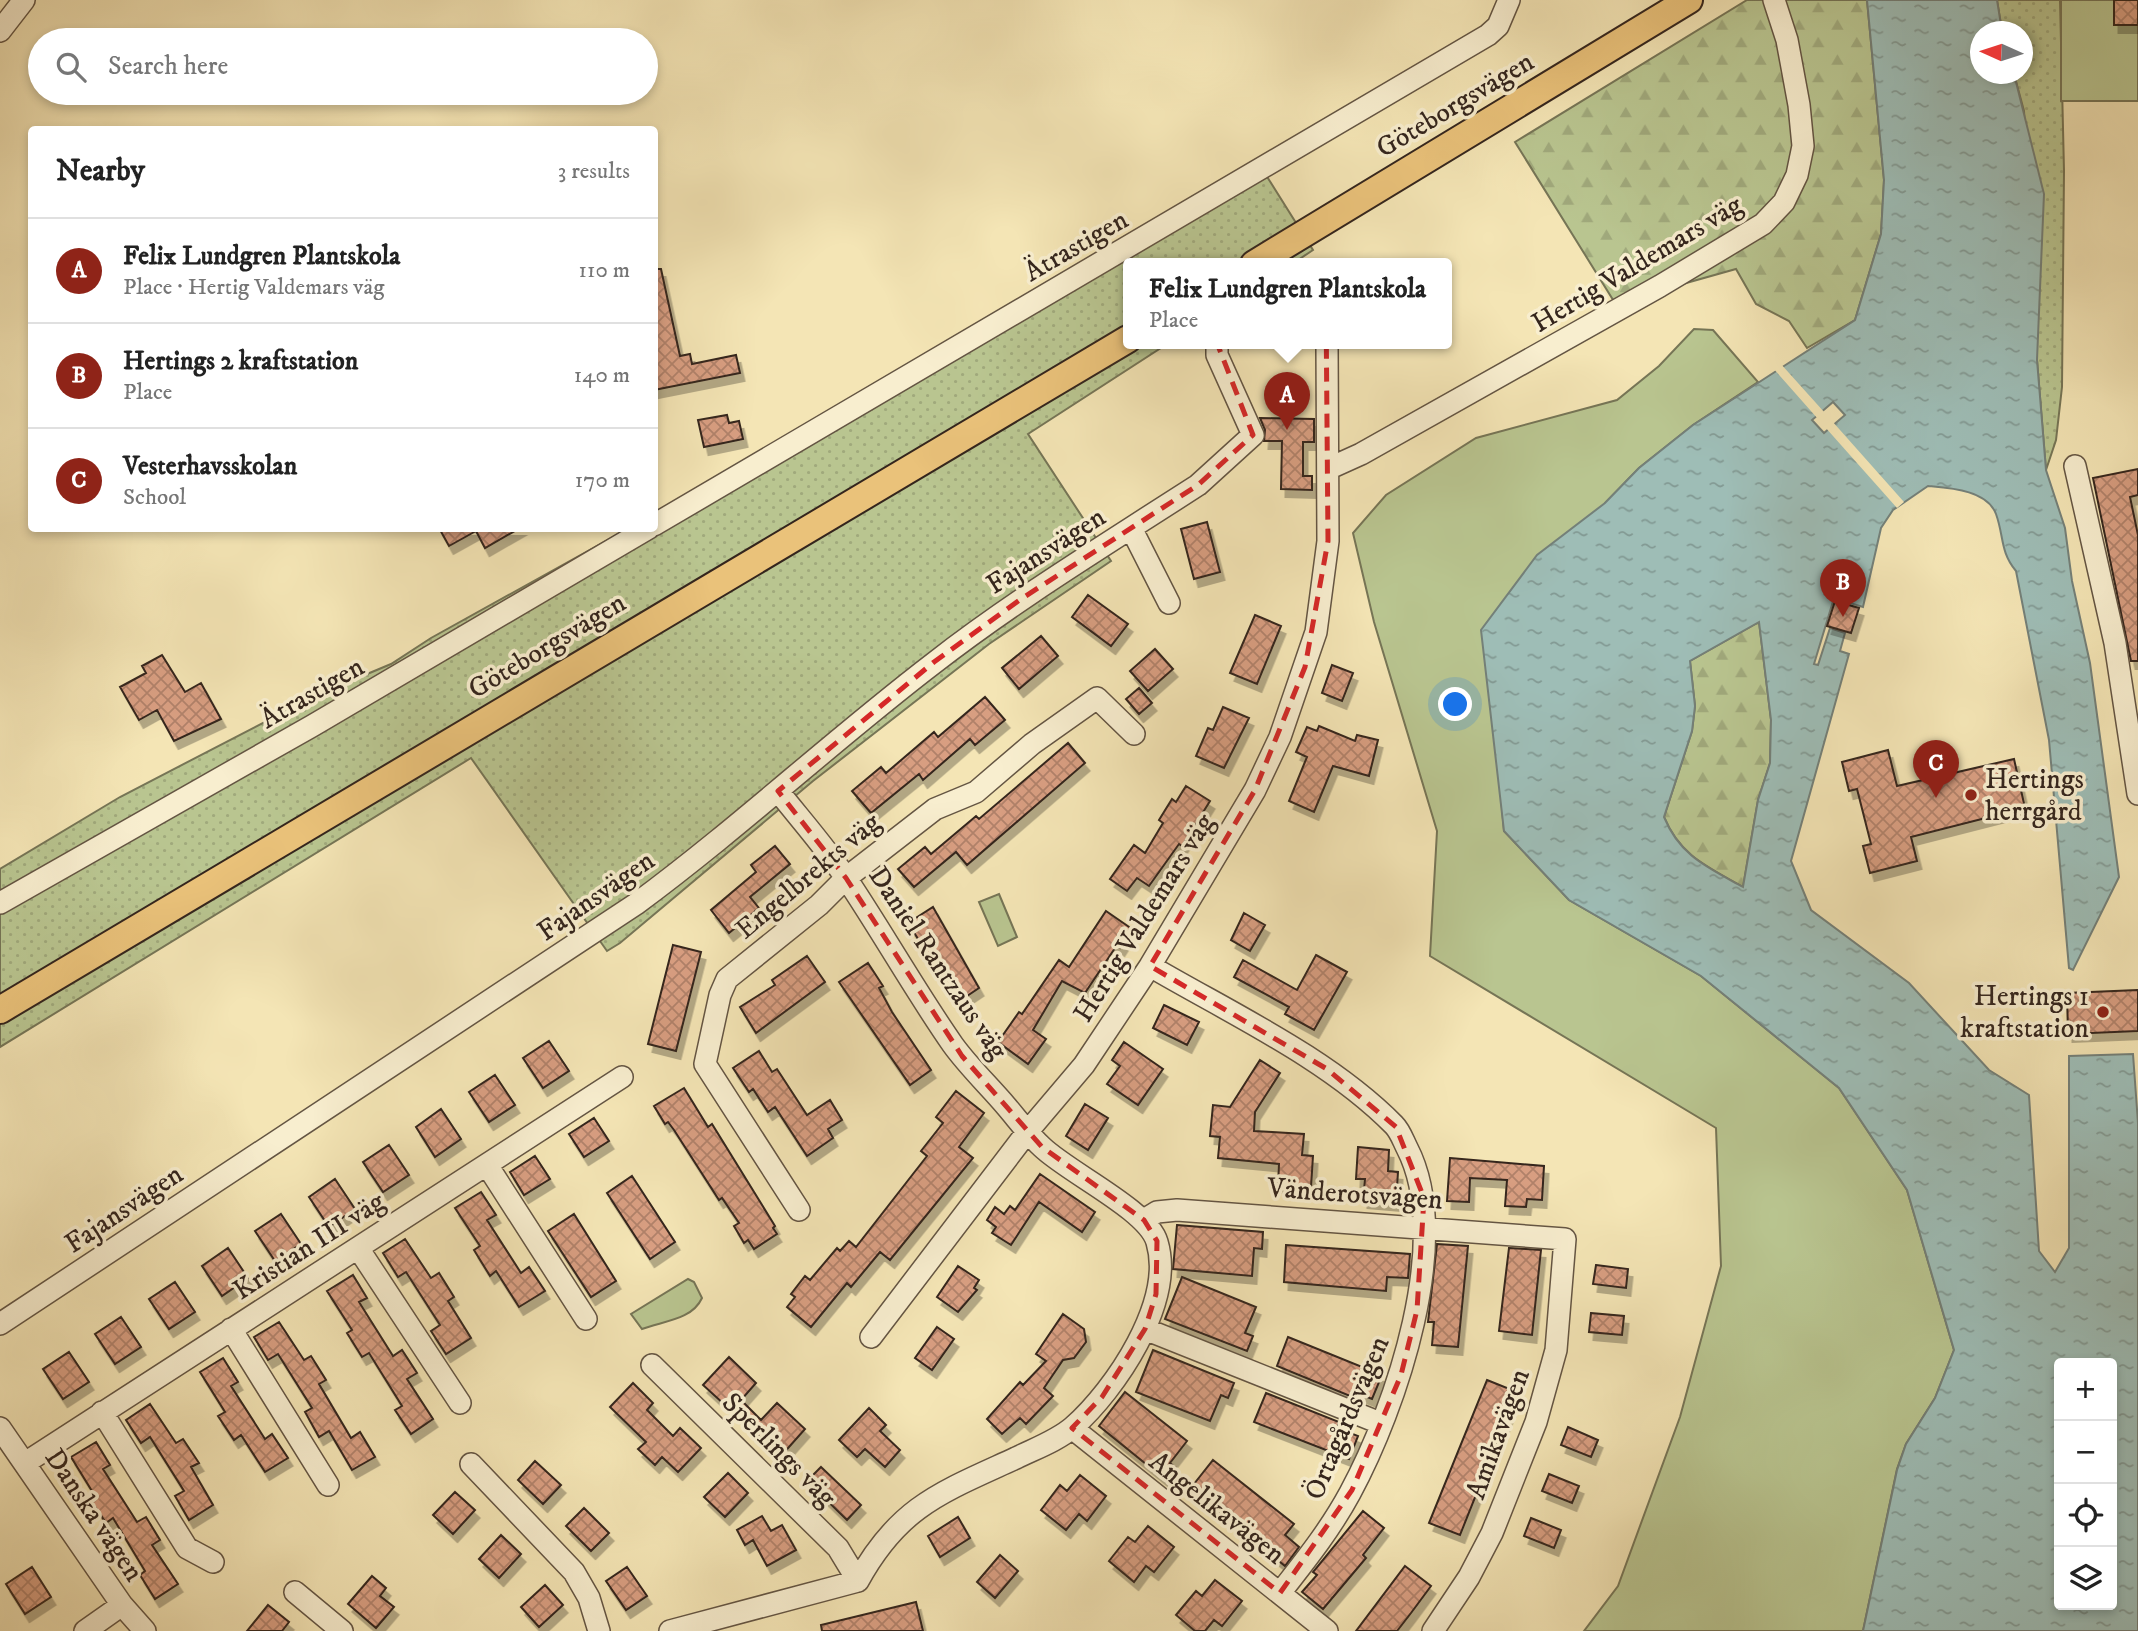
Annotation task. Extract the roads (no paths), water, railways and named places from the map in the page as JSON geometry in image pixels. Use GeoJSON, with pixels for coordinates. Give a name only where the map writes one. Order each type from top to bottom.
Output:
{"type":"FeatureCollection","features":[{"type":"Feature","properties":{"kind":"main road","name":"Göteborgsvägen"},"geometry":{"type":"LineString","coordinates":[[1264,258],[1689,0]]}},
{"type":"Feature","properties":{"kind":"main road","name":"Göteborgsvägen"},"geometry":{"type":"LineString","coordinates":[[0,1010],[1123,342]]}},
{"type":"Feature","properties":{"kind":"street"},"geometry":{"type":"LineString","coordinates":[[0,31],[24,0]]}},
{"type":"Feature","properties":{"kind":"street","name":"Ätrastigen"},"geometry":{"type":"LineString","coordinates":[[658,523],[1488,35],[1498,26],[1509,0]]}},
{"type":"Feature","properties":{"kind":"street","name":"Hertig Valdemars väg"},"geometry":{"type":"LineString","coordinates":[[1330,468],[1362,454],[1660,286],[1763,224],[1784,202],[1797,175],[1803,146],[1799,105],[1787,40],[1774,0]]}},
{"type":"Feature","properties":{"kind":"street"},"geometry":{"type":"LineString","coordinates":[[1131,528],[1198,485],[1253,435],[1217,355],[1217,349]]}},
{"type":"Feature","properties":{"kind":"street","name":"Hertig Valdemars väg"},"geometry":{"type":"LineString","coordinates":[[871,1337],[1028,1131],[1084,1065],[1150,966],[1255,790],[1280,737],[1316,632],[1328,541],[1330,468],[1327,349]]}},
{"type":"Feature","properties":{"kind":"street"},"geometry":{"type":"LineString","coordinates":[[2075,466],[2115,643],[2138,794]]}},
{"type":"Feature","properties":{"kind":"street","name":"Fajansvägen"},"geometry":{"type":"LineString","coordinates":[[0,1324],[562,955],[698,858],[934,663],[1021,599],[1131,528],[1169,603]]}},
{"type":"Feature","properties":{"kind":"street","name":"Ätrastigen"},"geometry":{"type":"LineString","coordinates":[[0,903],[312,726],[642,532]]}},
{"type":"Feature","properties":{"kind":"street","name":"Engelbrekts väg"},"geometry":{"type":"LineString","coordinates":[[799,1210],[705,1064],[720,995],[727,979],[819,905],[846,878],[935,808],[976,792],[1032,744],[1097,698],[1134,734]]}},
{"type":"Feature","properties":{"kind":"street","name":"Daniel Rantzaus väg"},"geometry":{"type":"LineString","coordinates":[[778,791],[846,878],[954,1045],[1042,1147],[1144,1220]]}},
{"type":"Feature","properties":{"kind":"street","name":"Örtagårdsvägen"},"geometry":{"type":"LineString","coordinates":[[1150,966],[1327,1069],[1396,1126],[1415,1164],[1424,1198],[1417,1310],[1410,1344],[1352,1490],[1331,1527],[1280,1594]]}},
{"type":"Feature","properties":{"kind":"street","name":"Kristian III väg"},"geometry":{"type":"LineString","coordinates":[[26,1463],[622,1077]]}},
{"type":"Feature","properties":{"kind":"street"},"geometry":{"type":"LineString","coordinates":[[487,1165],[586,1319]]}},
{"type":"Feature","properties":{"kind":"street","name":"Vänderotsvägen"},"geometry":{"type":"LineString","coordinates":[[1144,1220],[1157,1212],[1177,1210],[1565,1238]]}},
{"type":"Feature","properties":{"kind":"street"},"geometry":{"type":"LineString","coordinates":[[670,1631],[701,1628],[858,1581],[873,1555],[895,1527],[918,1507],[945,1489],[1072,1428],[1109,1388],[1145,1329],[1156,1294],[1160,1262],[1157,1241],[1144,1220]]}},
{"type":"Feature","properties":{"kind":"street","name":"Amikavägen"},"geometry":{"type":"LineString","coordinates":[[1433,1631],[1469,1577],[1492,1533],[1536,1422],[1556,1350],[1565,1238]]}},
{"type":"Feature","properties":{"kind":"street"},"geometry":{"type":"LineString","coordinates":[[358,1248],[460,1403]]}},
{"type":"Feature","properties":{"kind":"street"},"geometry":{"type":"LineString","coordinates":[[231,1329],[328,1485]]}},
{"type":"Feature","properties":{"kind":"street"},"geometry":{"type":"LineString","coordinates":[[1145,1329],[1380,1423]]}},
{"type":"Feature","properties":{"kind":"street","name":"Sperlings väg"},"geometry":{"type":"LineString","coordinates":[[652,1365],[838,1548],[858,1581]]}},
{"type":"Feature","properties":{"kind":"street"},"geometry":{"type":"LineString","coordinates":[[102,1412],[187,1548],[213,1562]]}},
{"type":"Feature","properties":{"kind":"street","name":"Danska vägen"},"geometry":{"type":"LineString","coordinates":[[0,1428],[122,1605],[145,1631]]}},
{"type":"Feature","properties":{"kind":"street","name":"Angelikavägen"},"geometry":{"type":"LineString","coordinates":[[1072,1428],[1327,1631]]}},
{"type":"Feature","properties":{"kind":"street"},"geometry":{"type":"LineString","coordinates":[[471,1465],[573,1572],[589,1598],[599,1631]]}},
{"type":"Feature","properties":{"kind":"street"},"geometry":{"type":"LineString","coordinates":[[295,1592],[342,1631]]}},
{"type":"Feature","properties":{"kind":"street"},"geometry":{"type":"LineString","coordinates":[[85,1631],[122,1605]]}},
{"type":"Feature","properties":{"kind":"water"},"geometry":{"type":"Polygon","coordinates":[[[1867,0],[1997,0],[2000,21],[1970,21],[1970,84],[2016,84],[2044,194],[2037,360],[2046,470],[2065,528],[2072,581],[2090,663],[2119,877],[2073,970],[2069,968],[2049,740],[2016,571],[2007,557],[1996,514],[1985,500],[1967,492],[1928,486],[1893,510],[1881,528],[1863,607],[1834,598],[1814,664],[1818,665],[1830,628],[1845,633],[1840,651],[1849,654],[1791,861],[1811,910],[1909,983],[1989,1070],[2029,1095],[2039,1251],[2055,1272],[2069,1248],[2069,1056],[2133,1054],[2138,1123],[2138,1631],[1863,1631],[1897,1470],[1906,1444],[1935,1398],[1954,1350],[1907,1190],[1839,1088],[1701,976],[1569,900],[1504,831],[1481,630],[1537,555],[1605,503],[1639,468],[1693,425],[1855,320],[1881,234],[1884,180],[1867,0]],[[1833,402],[1812,420],[1824,433],[1845,415],[1833,402]],[[1759,622],[1690,661],[1695,706],[1692,731],[1664,817],[1678,842],[1696,859],[1743,887],[1758,800],[1770,763],[1771,720],[1759,622]]]}},
{"type":"Feature","properties":{"kind":"place","name":"Felix Lundgren Plantskola"},"geometry":{"type":"Point","coordinates":[1287,430]}},
{"type":"Feature","properties":{"kind":"place","name":"Hertings 2 kraftstation"},"geometry":{"type":"Point","coordinates":[1843,617]}},
{"type":"Feature","properties":{"kind":"place","name":"Hertings herrgård"},"geometry":{"type":"Point","coordinates":[1971,795]}},
{"type":"Feature","properties":{"kind":"place","name":"Vesterhavsskolan"},"geometry":{"type":"Point","coordinates":[1936,798]}},
{"type":"Feature","properties":{"kind":"place","name":"Hertings 1 kraftstation"},"geometry":{"type":"Point","coordinates":[2103,1012]}}]}
